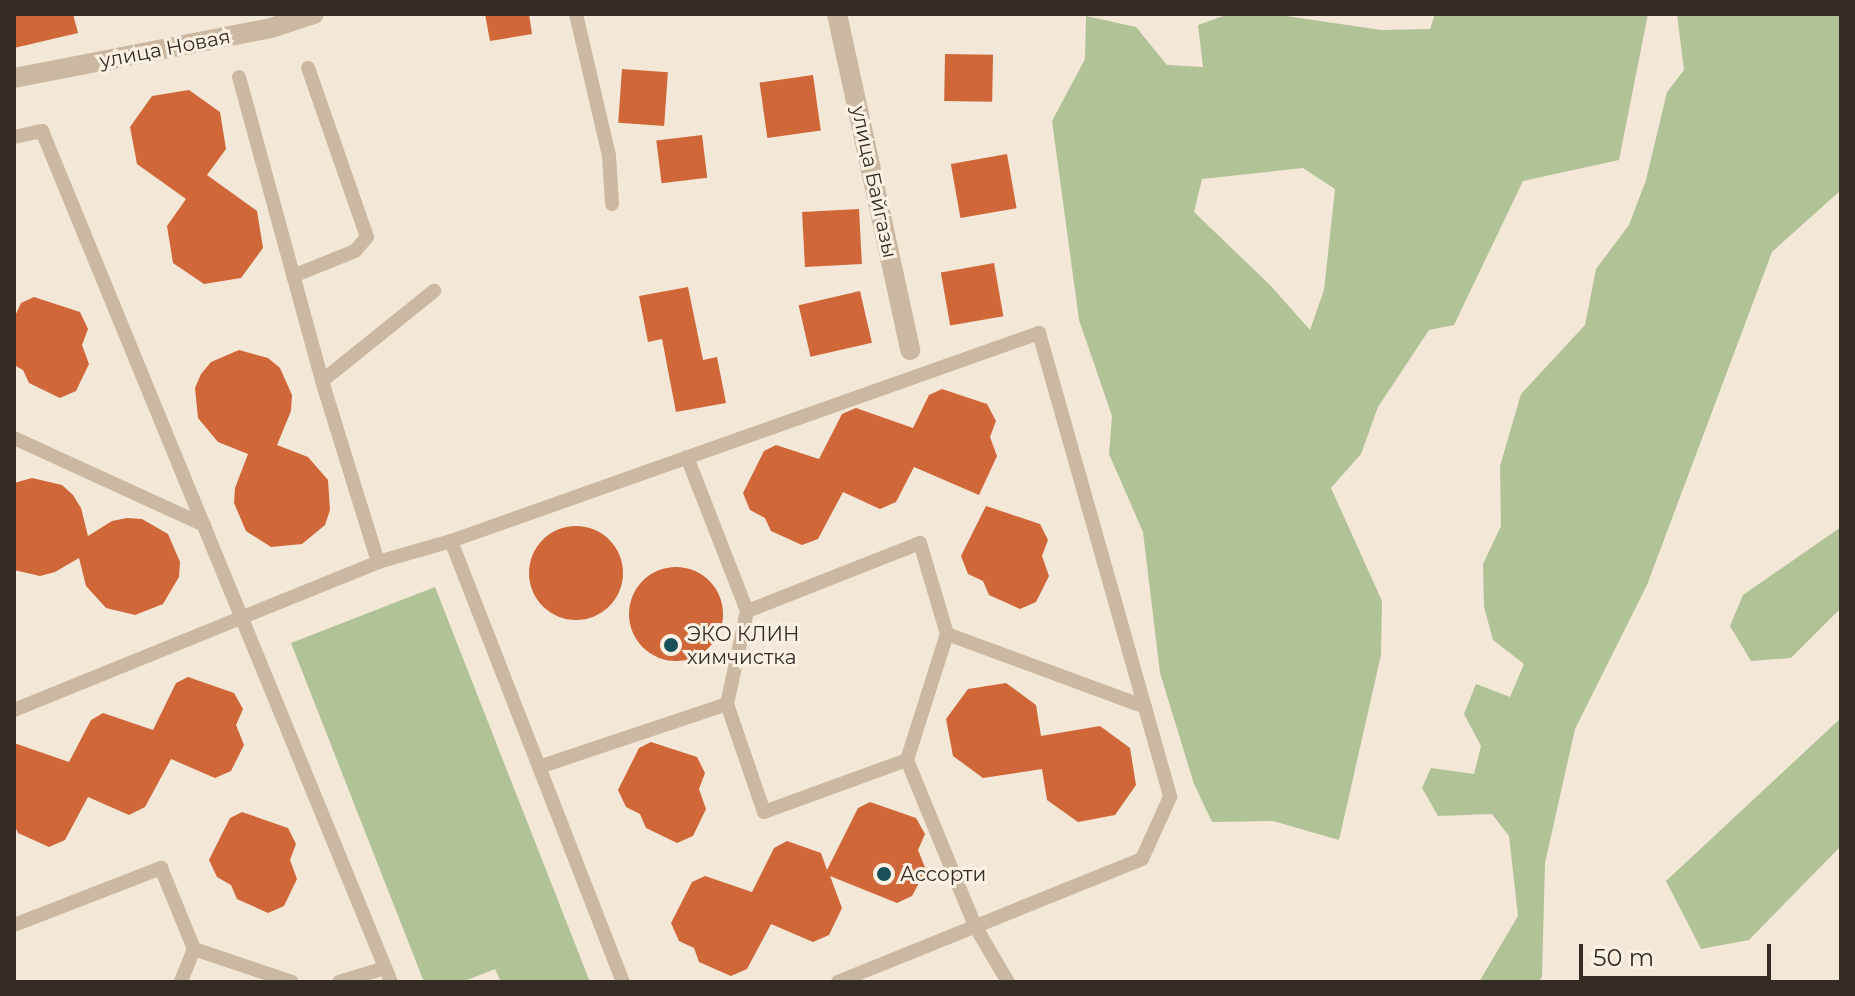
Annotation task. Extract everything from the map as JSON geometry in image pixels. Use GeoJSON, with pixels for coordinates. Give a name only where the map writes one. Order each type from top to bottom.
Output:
{"type":"FeatureCollection","features":[{"type":"Feature","properties":{"kind":"street","name":"улица Новая"},"geometry":{"type":"LineString","coordinates":[[14,78],[271,28],[314,14]]}},
{"type":"Feature","properties":{"kind":"street","name":"улица Байгазы"},"geometry":{"type":"LineString","coordinates":[[837,14],[910,350]]}},
{"type":"Feature","properties":{"kind":"lane"},"geometry":{"type":"LineString","coordinates":[[576,14],[609,156],[612,204]]}},
{"type":"Feature","properties":{"kind":"lane"},"geometry":{"type":"LineString","coordinates":[[293,276],[355,251],[367,237],[308,68]]}},
{"type":"Feature","properties":{"kind":"lane"},"geometry":{"type":"LineString","coordinates":[[239,77],[322,381],[378,562]]}},
{"type":"Feature","properties":{"kind":"lane"},"geometry":{"type":"LineString","coordinates":[[14,137],[42,131],[391,982]]}},
{"type":"Feature","properties":{"kind":"lane"},"geometry":{"type":"LineString","coordinates":[[322,381],[434,291]]}},
{"type":"Feature","properties":{"kind":"lane"},"geometry":{"type":"LineString","coordinates":[[16,704],[378,562],[451,541],[1039,333],[1170,797],[1142,859],[838,982]]}},
{"type":"Feature","properties":{"kind":"lane"},"geometry":{"type":"LineString","coordinates":[[14,438],[204,525]]}},
{"type":"Feature","properties":{"kind":"lane"},"geometry":{"type":"LineString","coordinates":[[687,457],[747,611],[727,704],[764,812],[907,760]]}},
{"type":"Feature","properties":{"kind":"lane"},"geometry":{"type":"LineString","coordinates":[[451,541],[623,982]]}},
{"type":"Feature","properties":{"kind":"lane"},"geometry":{"type":"LineString","coordinates":[[747,611],[920,543],[947,634],[907,760],[975,926],[1008,982]]}},
{"type":"Feature","properties":{"kind":"lane"},"geometry":{"type":"LineString","coordinates":[[947,634],[1145,707]]}},
{"type":"Feature","properties":{"kind":"lane"},"geometry":{"type":"LineString","coordinates":[[539,767],[727,704]]}},
{"type":"Feature","properties":{"kind":"lane"},"geometry":{"type":"LineString","coordinates":[[14,925],[161,868],[194,949],[181,982]]}},
{"type":"Feature","properties":{"kind":"lane"},"geometry":{"type":"LineString","coordinates":[[194,949],[292,982]]}},
{"type":"Feature","properties":{"kind":"lane"},"geometry":{"type":"LineString","coordinates":[[339,982],[385,968]]}},
{"type":"Feature","properties":{"kind":"green space"},"geometry":{"type":"Polygon","coordinates":[[[1229,14],[1273,14],[1381,30],[1430,29],[1435,14],[1648,14],[1619,160],[1523,181],[1454,325],[1429,330],[1378,407],[1361,454],[1331,488],[1382,601],[1381,655],[1339,840],[1273,821],[1212,822],[1194,784],[1160,673],[1143,532],[1109,454],[1112,416],[1079,320],[1052,121],[1085,59],[1086,16],[1136,27],[1167,65],[1203,67],[1198,25],[1229,14]],[[1303,168],[1202,179],[1194,212],[1269,284],[1310,330],[1324,290],[1335,189],[1303,168]]]}},
{"type":"Feature","properties":{"kind":"green space"},"geometry":{"type":"Polygon","coordinates":[[[1677,14],[1841,14],[1841,190],[1772,252],[1647,585],[1575,729],[1545,863],[1542,976],[1539,982],[1479,982],[1518,916],[1509,836],[1492,814],[1438,816],[1422,788],[1431,768],[1474,774],[1481,746],[1464,714],[1476,684],[1510,697],[1524,664],[1493,640],[1484,607],[1483,564],[1501,526],[1500,466],[1521,394],[1585,325],[1596,269],[1629,225],[1646,180],[1667,92],[1684,70],[1677,14]]]}},
{"type":"Feature","properties":{"kind":"green space"},"geometry":{"type":"Polygon","coordinates":[[[1841,527],[1841,608],[1791,658],[1751,661],[1730,626],[1743,595],[1841,527]]]}},
{"type":"Feature","properties":{"kind":"green space"},"geometry":{"type":"Polygon","coordinates":[[[435,587],[590,982],[501,982],[495,969],[462,982],[424,982],[291,643],[435,587]]]}},
{"type":"Feature","properties":{"kind":"green space"},"geometry":{"type":"Polygon","coordinates":[[[1841,718],[1841,846],[1749,940],[1701,949],[1666,881],[1841,718]]]}},
{"type":"Feature","properties":{"kind":"building"},"geometry":{"type":"Polygon","coordinates":[[[14,14],[73,14],[78,33],[14,48],[14,14]]]}},
{"type":"Feature","properties":{"kind":"building"},"geometry":{"type":"Polygon","coordinates":[[[485,14],[529,14],[532,34],[490,41],[485,14]]]}},
{"type":"Feature","properties":{"kind":"building"},"geometry":{"type":"Polygon","coordinates":[[[945,54],[993,55],[992,102],[944,101],[945,54]]]}},
{"type":"Feature","properties":{"kind":"building"},"geometry":{"type":"Polygon","coordinates":[[[622,69],[668,72],[664,126],[618,123],[622,69]]]}},
{"type":"Feature","properties":{"kind":"building"},"geometry":{"type":"Polygon","coordinates":[[[813,75],[821,130],[767,138],[760,83],[813,75]]]}},
{"type":"Feature","properties":{"kind":"building"},"geometry":{"type":"Polygon","coordinates":[[[189,90],[220,112],[226,149],[207,175],[257,211],[263,248],[241,278],[204,284],[173,263],[167,226],[186,199],[137,164],[130,127],[152,96],[189,90]]]}},
{"type":"Feature","properties":{"kind":"building"},"geometry":{"type":"Polygon","coordinates":[[[702,135],[707,178],[662,183],[656,141],[702,135]]]}},
{"type":"Feature","properties":{"kind":"building"},"geometry":{"type":"Polygon","coordinates":[[[1007,154],[1017,208],[960,218],[951,164],[1007,154]]]}},
{"type":"Feature","properties":{"kind":"building"},"geometry":{"type":"Polygon","coordinates":[[[859,209],[862,264],[805,267],[802,212],[859,209]]]}},
{"type":"Feature","properties":{"kind":"building"},"geometry":{"type":"Polygon","coordinates":[[[994,263],[1003,316],[950,326],[941,272],[994,263]]]}},
{"type":"Feature","properties":{"kind":"building"},"geometry":{"type":"Polygon","coordinates":[[[688,287],[703,360],[717,357],[726,403],[676,412],[662,339],[648,342],[639,296],[688,287]]]}},
{"type":"Feature","properties":{"kind":"building"},"geometry":{"type":"Polygon","coordinates":[[[860,291],[872,343],[811,357],[799,305],[860,291]]]}},
{"type":"Feature","properties":{"kind":"building"},"geometry":{"type":"Polygon","coordinates":[[[34,297],[80,312],[88,329],[82,345],[89,364],[76,391],[60,398],[29,383],[23,370],[14,365],[14,318],[21,303],[34,297]]]}},
{"type":"Feature","properties":{"kind":"building"},"geometry":{"type":"Polygon","coordinates":[[[239,350],[268,358],[280,368],[292,395],[291,411],[277,445],[308,457],[328,480],[330,510],[325,525],[302,544],[271,547],[246,531],[234,503],[235,488],[248,454],[218,442],[198,418],[195,388],[201,374],[211,362],[239,350]]]}},
{"type":"Feature","properties":{"kind":"building"},"geometry":{"type":"Polygon","coordinates":[[[942,389],[987,404],[996,421],[990,437],[997,456],[979,495],[914,467],[896,502],[880,509],[843,492],[818,539],[802,545],[771,531],[765,518],[750,510],[743,493],[764,451],[776,445],[819,459],[842,414],[856,408],[913,428],[929,395],[942,389]]]}},
{"type":"Feature","properties":{"kind":"building"},"geometry":{"type":"Polygon","coordinates":[[[32,478],[62,485],[73,495],[81,508],[88,536],[112,521],[127,518],[142,519],[168,534],[180,562],[179,577],[163,604],[135,615],[106,608],[86,586],[79,558],[55,572],[40,576],[14,570],[14,483],[32,478]]]}},
{"type":"Feature","properties":{"kind":"building"},"geometry":{"type":"Polygon","coordinates":[[[986,506],[1040,524],[1048,540],[1042,556],[1049,576],[1036,602],[1020,609],[989,595],[983,581],[968,574],[961,556],[986,506]]]}},
{"type":"Feature","properties":{"kind":"building"},"geometry":{"type":"Polygon","coordinates":[[[576,526],[594,530],[609,540],[619,555],[623,573],[619,591],[609,606],[594,616],[576,620],[558,616],[543,606],[533,591],[529,573],[533,555],[543,540],[558,530],[576,526]]]}},
{"type":"Feature","properties":{"kind":"building"},"geometry":{"type":"Polygon","coordinates":[[[676,567],[694,571],[709,581],[719,596],[723,614],[719,632],[709,647],[694,657],[676,661],[658,657],[643,647],[633,632],[629,614],[633,596],[643,581],[658,571],[676,567]]]}},
{"type":"Feature","properties":{"kind":"building"},"geometry":{"type":"Polygon","coordinates":[[[188,677],[234,693],[243,709],[236,725],[244,745],[231,771],[215,778],[171,759],[145,807],[129,815],[88,797],[65,840],[49,847],[18,833],[14,824],[14,743],[69,762],[91,720],[103,713],[153,730],[176,683],[188,677]]]}},
{"type":"Feature","properties":{"kind":"building"},"geometry":{"type":"Polygon","coordinates":[[[1006,683],[1036,705],[1041,736],[1100,726],[1130,748],[1136,785],[1115,815],[1078,822],[1047,800],[1042,769],[983,778],[953,756],[946,719],[968,689],[1006,683]]]}},
{"type":"Feature","properties":{"kind":"building"},"geometry":{"type":"Polygon","coordinates":[[[651,742],[697,757],[705,773],[699,789],[706,809],[693,836],[677,843],[646,828],[640,814],[626,807],[618,790],[639,748],[651,742]]]}},
{"type":"Feature","properties":{"kind":"building"},"geometry":{"type":"Polygon","coordinates":[[[870,802],[916,818],[925,834],[918,850],[926,870],[912,896],[897,903],[830,876],[842,908],[829,935],[813,942],[771,924],[747,969],[731,976],[699,962],[694,948],[679,941],[671,923],[692,882],[705,876],[752,892],[774,848],[787,841],[821,853],[827,870],[858,808],[870,802]]]}},
{"type":"Feature","properties":{"kind":"building"},"geometry":{"type":"Polygon","coordinates":[[[242,812],[288,828],[296,844],[290,860],[297,879],[284,906],[268,913],[237,899],[231,885],[217,877],[209,860],[230,818],[242,812]]]}},
{"type":"Feature","properties":{"kind":"place","name":"ЭКО КЛИН химчистка"},"geometry":{"type":"Point","coordinates":[671,645]}},
{"type":"Feature","properties":{"kind":"place","name":"Ассорти"},"geometry":{"type":"Point","coordinates":[884,874]}}]}
